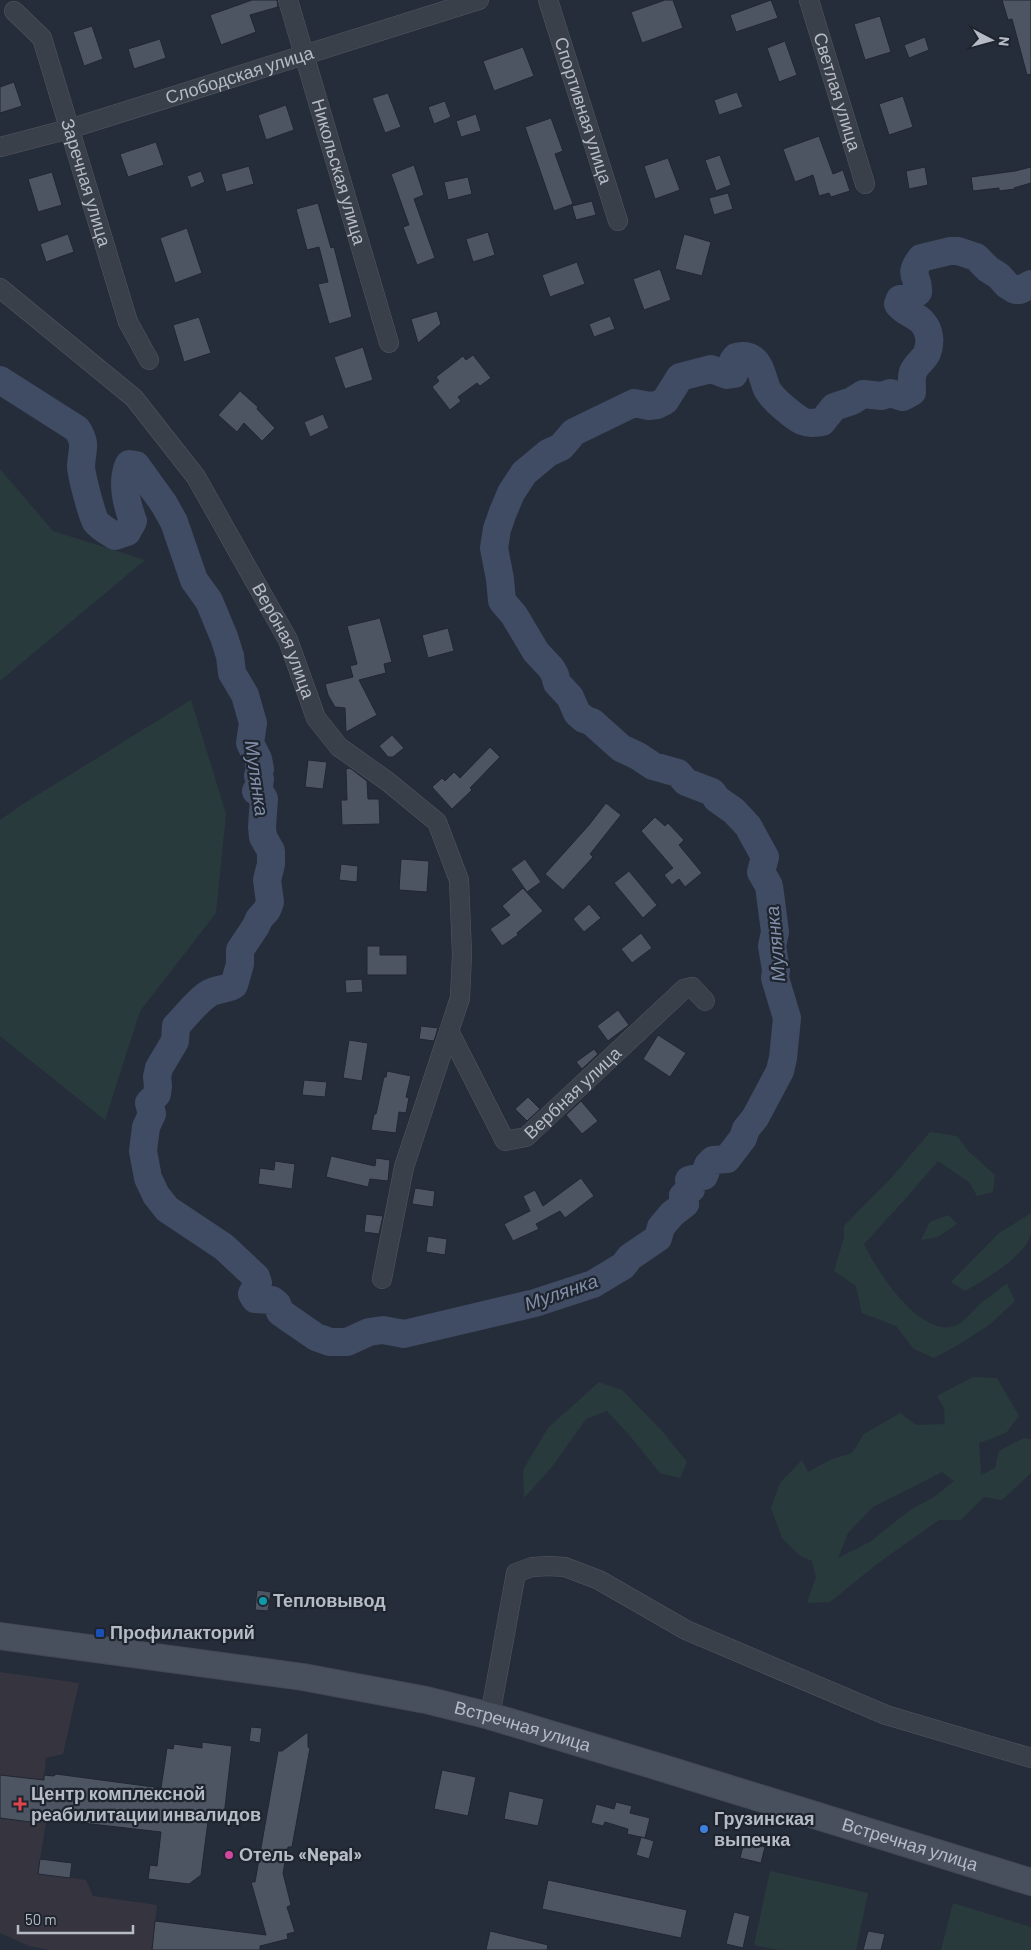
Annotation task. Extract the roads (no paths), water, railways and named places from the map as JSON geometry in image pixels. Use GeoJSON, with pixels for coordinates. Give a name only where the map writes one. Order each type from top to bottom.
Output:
{"type":"FeatureCollection","features":[{"type":"Feature","properties":{"kind":"main road","name":"Встречная улица"},"geometry":{"type":"LineString","coordinates":[[0,1636],[312,1679],[401,1694],[490,1716],[1031,1882]]}},
{"type":"Feature","properties":{"kind":"street","name":"Никольская улица"},"geometry":{"type":"LineString","coordinates":[[288,0],[303,56],[390,343]]}},
{"type":"Feature","properties":{"kind":"street","name":"Слободская улица"},"geometry":{"type":"LineString","coordinates":[[0,148],[303,56],[479,0]]}},
{"type":"Feature","properties":{"kind":"street","name":"Спортивная улица"},"geometry":{"type":"LineString","coordinates":[[548,0],[618,221]]}},
{"type":"Feature","properties":{"kind":"street","name":"Светлая улица"},"geometry":{"type":"LineString","coordinates":[[809,0],[865,184]]}},
{"type":"Feature","properties":{"kind":"street","name":"Заречная улица"},"geometry":{"type":"LineString","coordinates":[[14,11],[42,38],[128,322],[149,360]]}},
{"type":"Feature","properties":{"kind":"street","name":"Вербная улица"},"geometry":{"type":"LineString","coordinates":[[0,288],[134,398],[196,477],[288,640],[316,718],[339,748],[387,781],[437,822],[459,880],[462,954],[460,998],[404,1167],[382,1279]]}},
{"type":"Feature","properties":{"kind":"street","name":"Вербная улица"},"geometry":{"type":"LineString","coordinates":[[449,1031],[505,1141],[526,1137],[684,989],[692,987],[705,1001]]}},
{"type":"Feature","properties":{"kind":"street"},"geometry":{"type":"LineString","coordinates":[[490,1716],[516,1573],[532,1568],[565,1567],[599,1580],[686,1630],[886,1715],[1031,1758]]}},
{"type":"Feature","properties":{"kind":"waterway","name":"Мулянка"},"geometry":{"type":"LineString","coordinates":[[0,380],[77,429],[83,443],[81,466],[89,504],[96,522],[115,536],[127,532],[133,521],[127,500],[125,478],[129,464],[136,465],[164,504],[174,522],[194,580],[209,601],[224,637],[230,656],[232,673],[245,695],[253,723],[250,743],[258,759],[260,769],[258,776],[260,779],[259,786],[256,791],[264,799],[263,837],[271,851],[271,864],[267,880],[270,902],[267,910],[259,919],[240,950],[240,964],[234,985],[208,994],[176,1026],[175,1041],[159,1068],[157,1094],[149,1103],[152,1114],[146,1127],[143,1151],[148,1178],[156,1195],[167,1209],[224,1247],[256,1277],[258,1283],[252,1294],[255,1299],[272,1300],[277,1304],[280,1312],[316,1337],[330,1342],[347,1342],[369,1332],[383,1330],[404,1334],[535,1303],[593,1284],[623,1266],[630,1257],[658,1238],[661,1227],[672,1214],[685,1204],[683,1196],[691,1189],[689,1180],[704,1176],[708,1165],[713,1160],[727,1159],[755,1118],[780,1071],[783,1058],[787,1018],[775,978],[776,970],[772,946],[775,932],[769,886],[761,872],[765,857],[748,826],[734,811],[717,799],[712,792],[686,782],[678,773],[653,766],[621,748],[592,722],[584,719],[577,713],[570,697],[557,683],[551,668],[536,652],[514,615],[502,601],[494,548],[497,529],[511,493],[524,473],[548,453],[561,447],[574,432],[634,403],[649,406],[665,401],[680,377],[711,369],[727,375],[734,374],[736,368],[733,361],[736,357],[747,356],[754,360],[773,398],[793,415],[807,423],[822,422],[834,407],[852,401],[863,394],[882,396],[890,393],[903,397],[912,392],[913,372],[927,353],[929,337],[923,323],[903,310],[898,304],[900,299],[912,297],[918,292],[914,272],[921,258],[958,251],[976,257],[1015,290],[1020,290],[1031,284]]}},
{"type":"Feature","properties":{"kind":"place","name":"Тепловывод"},"geometry":{"type":"Point","coordinates":[263,1601]}},
{"type":"Feature","properties":{"kind":"place","name":"Профилакторий"},"geometry":{"type":"Point","coordinates":[100,1633]}},
{"type":"Feature","properties":{"kind":"place","name":"Центр комплексной реабилитации инвалидов"},"geometry":{"type":"Point","coordinates":[20,1804]}},
{"type":"Feature","properties":{"kind":"place","name":"Грузинская выпечка"},"geometry":{"type":"Point","coordinates":[704,1829]}},
{"type":"Feature","properties":{"kind":"place","name":"Отель «Nepal»"},"geometry":{"type":"Point","coordinates":[229,1855]}}]}
